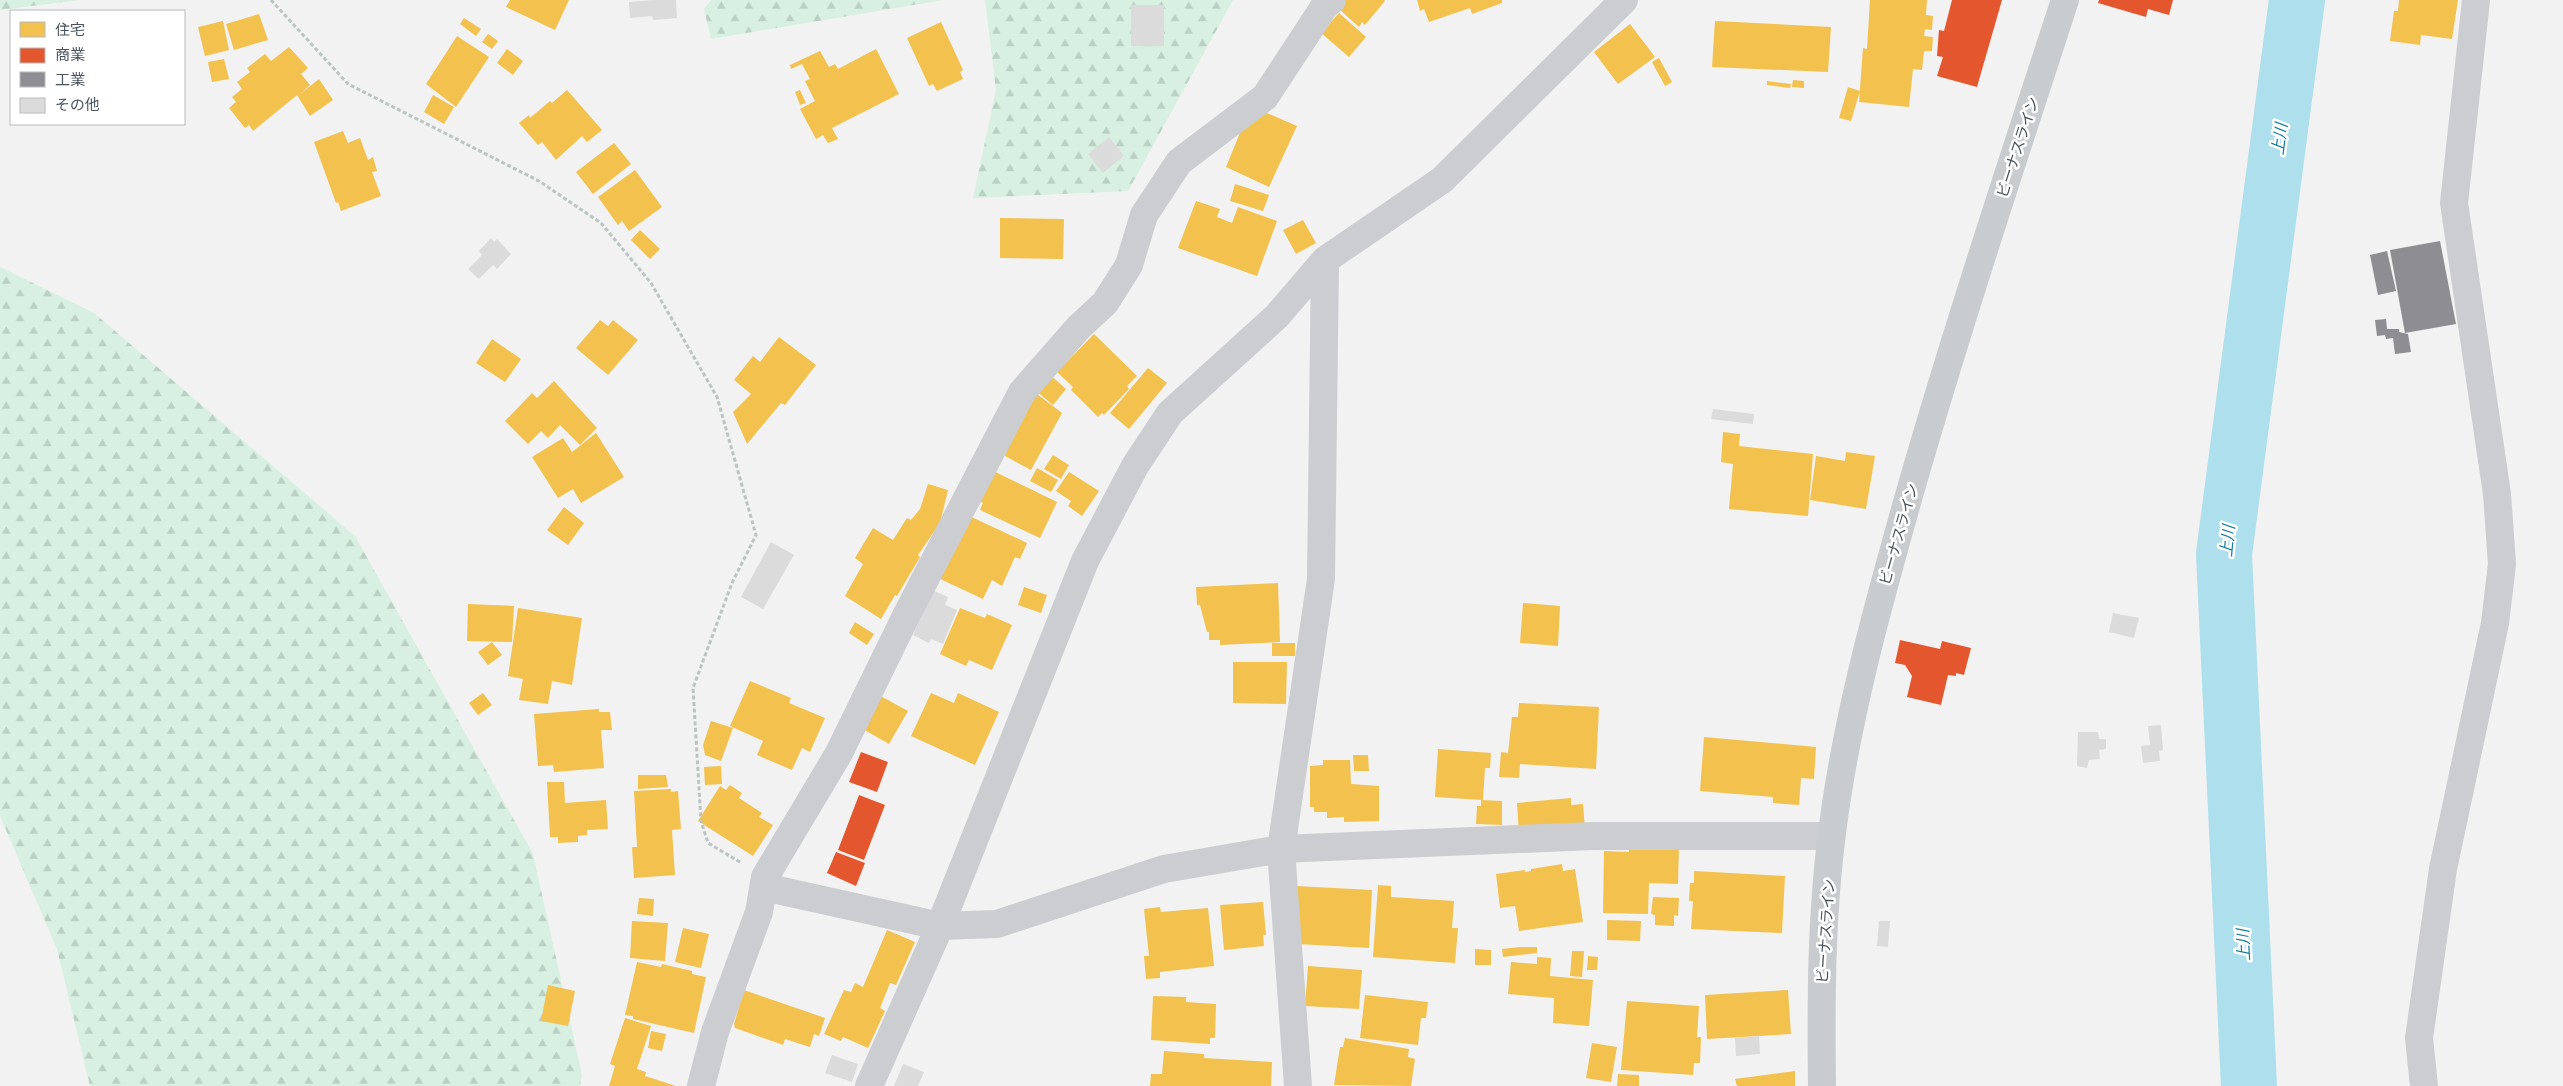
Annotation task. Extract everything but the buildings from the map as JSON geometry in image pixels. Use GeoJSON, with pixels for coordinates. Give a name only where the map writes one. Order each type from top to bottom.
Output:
{"type":"FeatureCollection","features":[{"type":"Feature","properties":{"kind":"main road","name":"ビーナスライン"},"geometry":{"type":"LineString","coordinates":[[1822,1086],[1821,977],[1831,836],[1842,761],[1876,611],[1941,385],[2065,0]]}},
{"type":"Feature","properties":{"kind":"street"},"geometry":{"type":"LineString","coordinates":[[701,1086],[715,1032],[759,912],[764,882],[839,753],[925,578],[1022,392],[1079,327],[1105,304],[1129,265],[1144,215],[1179,162],[1265,96],[1324,7],[1332,0]]}},
{"type":"Feature","properties":{"kind":"street"},"geometry":{"type":"LineString","coordinates":[[869,1086],[940,926],[1085,561],[1134,466],[1170,413],[1277,316],[1325,260],[1442,180],[1624,0]]}},
{"type":"Feature","properties":{"kind":"street"},"geometry":{"type":"LineString","coordinates":[[2424,1086],[2419,1038],[2443,869],[2495,623],[2502,564],[2497,494],[2454,203],[2476,0]]}},
{"type":"Feature","properties":{"kind":"street"},"geometry":{"type":"LineString","coordinates":[[1298,1086],[1281,849],[1321,579],[1325,260]]}},
{"type":"Feature","properties":{"kind":"street"},"geometry":{"type":"LineString","coordinates":[[764,882],[940,926],[997,924],[1164,869],[1281,849],[1593,836],[1831,836]]}},
{"type":"Feature","properties":{"kind":"path"},"geometry":{"type":"LineString","coordinates":[[272,0],[348,84],[539,181],[601,223],[651,283],[717,397],[756,535],[732,583],[693,688],[700,821],[708,844],[764,882]]}},
{"type":"Feature","properties":{"kind":"green space"},"geometry":{"type":"Polygon","coordinates":[[[0,0],[80,0],[0,10],[0,0]]]}},
{"type":"Feature","properties":{"kind":"green space"},"geometry":{"type":"Polygon","coordinates":[[[711,0],[943,0],[711,39],[704,9],[711,0]]]}},
{"type":"Feature","properties":{"kind":"green space"},"geometry":{"type":"Polygon","coordinates":[[[985,0],[1233,0],[1128,191],[973,198],[996,90],[985,0]]]}},
{"type":"Feature","properties":{"kind":"green space"},"geometry":{"type":"Polygon","coordinates":[[[0,267],[94,313],[355,536],[533,854],[582,1075],[580,1086],[90,1086],[57,949],[0,816],[0,267]]]}},
{"type":"Feature","properties":{"kind":"waterway","name":"上川"},"geometry":{"type":"LineString","coordinates":[[2249,1086],[2224,554],[2297,0]]}}]}
